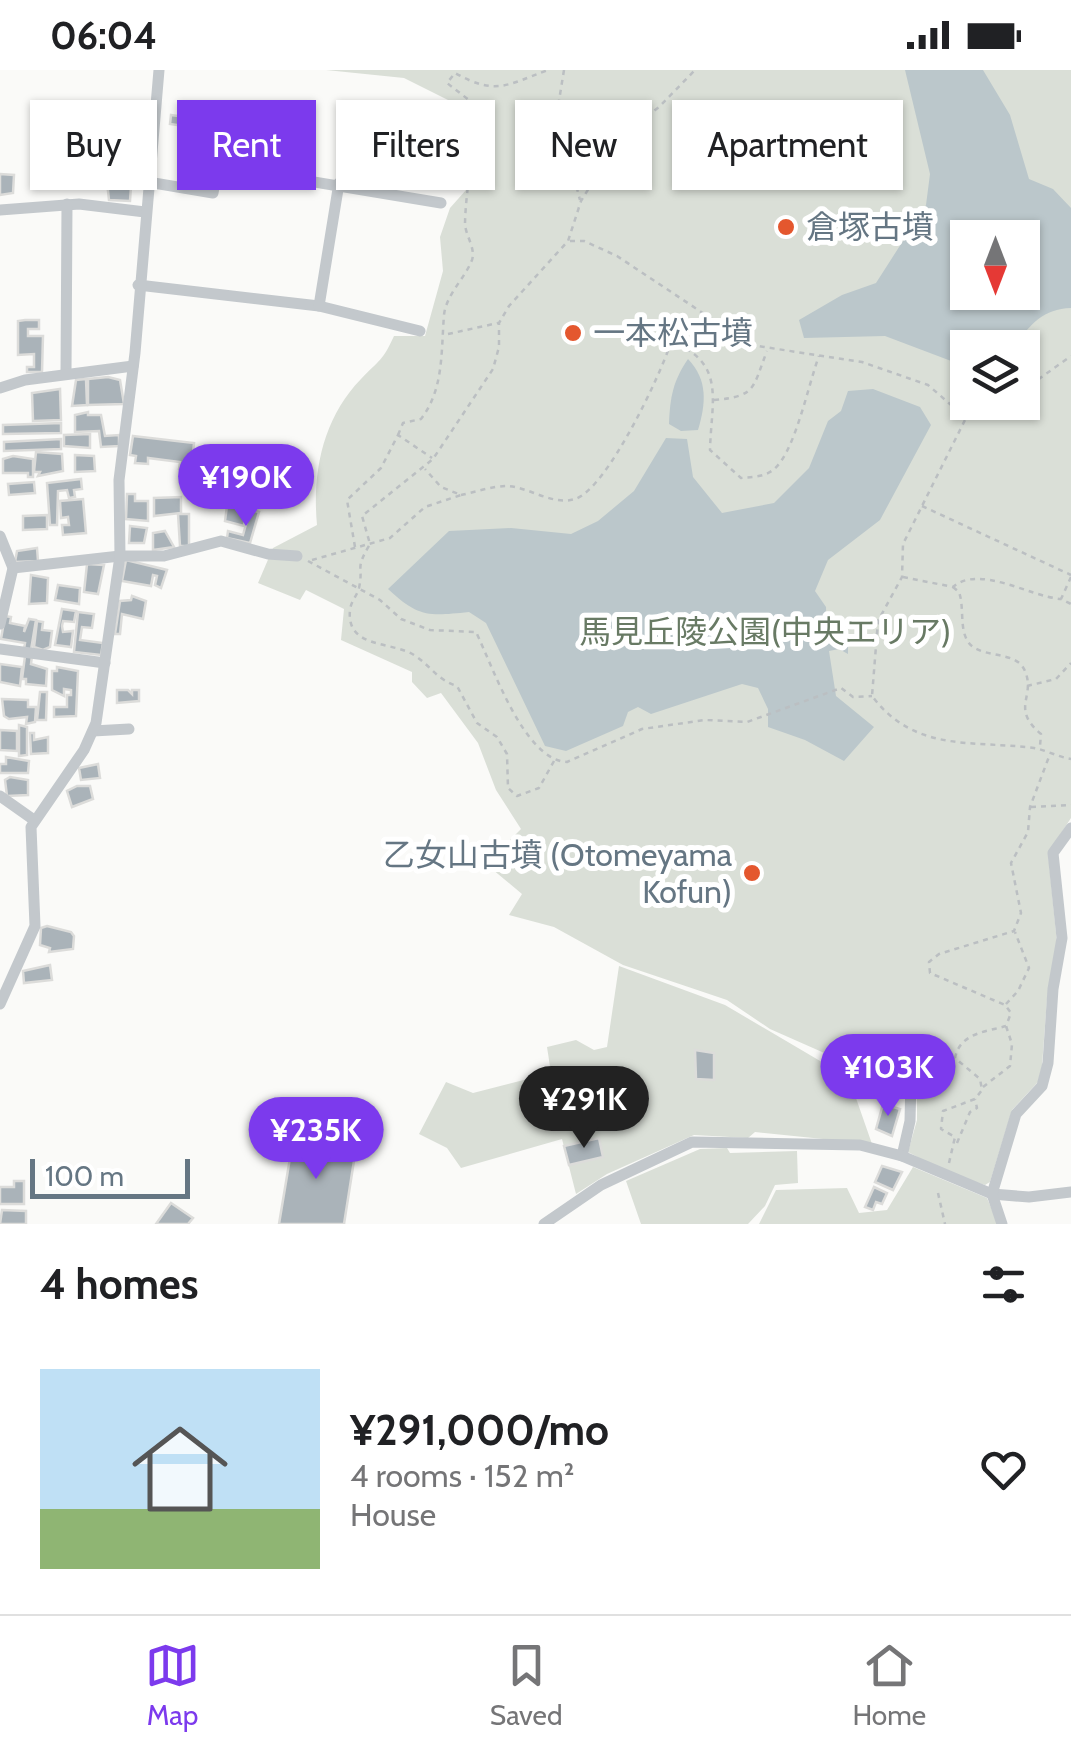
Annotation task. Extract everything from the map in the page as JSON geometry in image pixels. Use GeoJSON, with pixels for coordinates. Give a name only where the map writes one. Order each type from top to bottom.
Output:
{"type":"FeatureCollection","features":[{"type":"Feature","properties":{"kind":"street"},"geometry":{"type":"LineString","coordinates":[[156,100],[159,70]]}},
{"type":"Feature","properties":{"kind":"street"},"geometry":{"type":"LineString","coordinates":[[157,184],[214,193],[218,166],[336,183]]}},
{"type":"Feature","properties":{"kind":"street"},"geometry":{"type":"LineString","coordinates":[[0,1004],[38,914],[30,834],[34,820],[94,731],[120,556],[119,480],[147,190]]}},
{"type":"Feature","properties":{"kind":"street"},"geometry":{"type":"LineString","coordinates":[[320,306],[337,190]]}},
{"type":"Feature","properties":{"kind":"street"},"geometry":{"type":"LineString","coordinates":[[374,190],[441,203]]}},
{"type":"Feature","properties":{"kind":"street"},"geometry":{"type":"LineString","coordinates":[[0,210],[67,204],[145,212]]}},
{"type":"Feature","properties":{"kind":"street"},"geometry":{"type":"LineString","coordinates":[[66,374],[67,204]]}},
{"type":"Feature","properties":{"kind":"street"},"geometry":{"type":"LineString","coordinates":[[138,284],[320,306],[420,332]]}},
{"type":"Feature","properties":{"kind":"street"},"geometry":{"type":"LineString","coordinates":[[0,388],[66,374],[133,366]]}},
{"type":"Feature","properties":{"kind":"street"},"geometry":{"type":"LineString","coordinates":[[0,541],[13,568],[0,624]]}},
{"type":"Feature","properties":{"kind":"street"},"geometry":{"type":"LineString","coordinates":[[13,568],[120,556],[164,556],[222,541],[268,554],[302,558]]}},
{"type":"Feature","properties":{"kind":"street"},"geometry":{"type":"LineString","coordinates":[[0,649],[105,663]]}},
{"type":"Feature","properties":{"kind":"street"},"geometry":{"type":"LineString","coordinates":[[94,731],[129,729]]}},
{"type":"Feature","properties":{"kind":"street"},"geometry":{"type":"LineString","coordinates":[[0,796],[34,820]]}},
{"type":"Feature","properties":{"kind":"street"},"geometry":{"type":"LineString","coordinates":[[1002,1224],[992,1194],[1016,1114],[1042,1086],[1048,1063],[1053,988],[1062,938],[1053,853],[1071,828]]}},
{"type":"Feature","properties":{"kind":"street"},"geometry":{"type":"LineString","coordinates":[[902,1156],[910,1120],[911,1078]]}},
{"type":"Feature","properties":{"kind":"street"},"geometry":{"type":"LineString","coordinates":[[544,1224],[601,1184],[692,1142],[823,1142],[860,1146],[902,1156],[992,1194],[1028,1198],[1071,1192]]}},
{"type":"Feature","properties":{"kind":"path"},"geometry":{"type":"LineString","coordinates":[[355,548],[347,500],[381,468],[404,423],[421,419],[434,402],[446,334],[444,313],[472,260],[473,249],[465,232],[466,197],[471,185],[478,107],[448,83],[455,74],[480,87],[500,87],[548,70]]}},
{"type":"Feature","properties":{"kind":"path"},"geometry":{"type":"LineString","coordinates":[[564,70],[558,113],[581,201]]}},
{"type":"Feature","properties":{"kind":"path"},"geometry":{"type":"LineString","coordinates":[[554,761],[539,788],[517,796],[508,788],[507,754],[497,737],[477,723],[458,686],[442,681],[418,657],[367,641],[356,632],[350,610],[359,589],[357,566],[370,544],[362,516],[433,459],[492,369],[500,347],[500,323],[520,290],[568,241],[581,201],[622,136],[695,70]]}},
{"type":"Feature","properties":{"kind":"path"},"geometry":{"type":"LineString","coordinates":[[568,241],[584,241],[618,256],[751,345],[862,362],[928,385],[950,404]]}},
{"type":"Feature","properties":{"kind":"path"},"geometry":{"type":"LineString","coordinates":[[446,334],[500,323]]}},
{"type":"Feature","properties":{"kind":"path"},"geometry":{"type":"LineString","coordinates":[[302,558],[390,538],[425,507],[461,495],[507,486],[558,500],[575,499],[593,488],[609,468],[662,374],[671,342],[691,349],[710,371],[714,400],[710,450],[741,478],[759,477],[772,471],[786,454],[819,356]]}},
{"type":"Feature","properties":{"kind":"path"},"geometry":{"type":"LineString","coordinates":[[714,400],[742,398],[751,390],[767,350]]}},
{"type":"Feature","properties":{"kind":"path"},"geometry":{"type":"LineString","coordinates":[[1040,378],[1071,357]]}},
{"type":"Feature","properties":{"kind":"path"},"geometry":{"type":"LineString","coordinates":[[965,420],[903,544],[902,577],[878,621],[872,696],[888,718],[918,733],[979,747],[1040,749],[1071,759]]}},
{"type":"Feature","properties":{"kind":"path"},"geometry":{"type":"LineString","coordinates":[[398,435],[433,459]]}},
{"type":"Feature","properties":{"kind":"path"},"geometry":{"type":"LineString","coordinates":[[424,468],[442,488],[461,495]]}},
{"type":"Feature","properties":{"kind":"path"},"geometry":{"type":"LineString","coordinates":[[921,505],[1071,576],[1061,599]]}},
{"type":"Feature","properties":{"kind":"path"},"geometry":{"type":"LineString","coordinates":[[302,558],[380,600],[400,619],[430,630],[476,632],[530,743],[554,761],[567,762],[642,729],[705,720],[748,722],[841,688],[853,697],[872,696]]}},
{"type":"Feature","properties":{"kind":"path"},"geometry":{"type":"LineString","coordinates":[[902,577],[953,587],[962,600],[966,639],[982,650],[1020,663],[1026,672],[1024,711],[1028,722],[1042,734],[1040,749]]}},
{"type":"Feature","properties":{"kind":"path"},"geometry":{"type":"LineString","coordinates":[[953,587],[958,582],[981,580],[1071,604]]}},
{"type":"Feature","properties":{"kind":"path"},"geometry":{"type":"LineString","coordinates":[[1026,686],[1056,679],[1071,663]]}},
{"type":"Feature","properties":{"kind":"path"},"geometry":{"type":"LineString","coordinates":[[1005,1005],[1018,991],[1029,968],[1014,931],[1022,913],[1011,863],[1028,832],[1030,807],[1050,754]]}},
{"type":"Feature","properties":{"kind":"path"},"geometry":{"type":"LineString","coordinates":[[1030,807],[1071,804]]}},
{"type":"Feature","properties":{"kind":"path"},"geometry":{"type":"LineString","coordinates":[[956,1144],[954,1137],[941,1129],[940,1119],[944,1111],[975,1099],[982,1088],[1010,1066],[1012,1044],[1006,1026],[1011,1013],[1005,1005],[930,973],[929,962],[939,954],[1014,931]]}},
{"type":"Feature","properties":{"kind":"path"},"geometry":{"type":"LineString","coordinates":[[982,1088],[980,1079],[955,1058],[958,1045],[965,1038],[1006,1026]]}},
{"type":"Feature","properties":{"kind":"path"},"geometry":{"type":"LineString","coordinates":[[949,1162],[970,1112],[977,1108],[975,1099]]}},
{"type":"Feature","properties":{"kind":"path"},"geometry":{"type":"LineString","coordinates":[[938,1193],[944,1224]]}},
{"type":"Feature","properties":{"kind":"green space","name":"馬見丘陵公園(中央エリア)"},"geometry":{"type":"Polygon","coordinates":[[[326,70],[1071,70],[1071,818],[1048,853],[1057,943],[1047,999],[1042,1066],[1038,1082],[1012,1110],[990,1182],[985,1185],[950,1174],[908,1152],[917,1120],[917,1080],[865,1071],[770,1029],[727,1000],[623,965],[554,927],[509,915],[522,894],[486,864],[521,829],[496,790],[478,743],[441,693],[427,698],[412,682],[412,672],[341,640],[344,609],[306,590],[300,600],[258,583],[273,548],[317,525],[316,485],[323,447],[348,394],[383,356],[394,336],[425,336],[443,271],[440,237],[450,208],[466,190],[495,190],[495,100],[448,100],[404,78],[326,70]]]}},
{"type":"Feature","properties":{"kind":"green space"},"geometry":{"type":"Polygon","coordinates":[[[619,966],[725,1005],[849,1078],[872,1144],[755,1132],[748,1138],[694,1135],[607,1174],[576,1194],[562,1139],[461,1168],[447,1148],[419,1134],[446,1082],[473,1093],[551,1073],[547,1047],[576,1040],[594,1050],[607,1047],[619,966]]]}},
{"type":"Feature","properties":{"kind":"green space"},"geometry":{"type":"Polygon","coordinates":[[[727,1148],[730,1153],[797,1151],[798,1183],[775,1185],[765,1206],[748,1224],[641,1224],[626,1181],[700,1149],[727,1148]]]}},
{"type":"Feature","properties":{"kind":"green space"},"geometry":{"type":"Polygon","coordinates":[[[913,1167],[987,1198],[998,1224],[759,1224],[776,1190],[847,1188],[859,1213],[887,1210],[913,1167]]]}},
{"type":"Feature","properties":{"kind":"shaded area"},"geometry":{"type":"Polygon","coordinates":[[[905,70],[983,70],[1010,115],[1029,179],[1053,189],[1071,208],[1071,308],[1052,311],[1028,330],[950,330],[950,361],[885,336],[804,338],[799,320],[842,295],[876,283],[926,205],[930,174],[905,70]]]}},
{"type":"Feature","properties":{"kind":"shaded area"},"geometry":{"type":"Polygon","coordinates":[[[688,359],[699,375],[704,401],[698,430],[681,431],[669,424],[670,406],[688,359]]]}},
{"type":"Feature","properties":{"kind":"shaded area"},"geometry":{"type":"Polygon","coordinates":[[[873,389],[920,407],[931,425],[880,520],[828,560],[815,591],[826,607],[827,638],[840,634],[848,644],[848,654],[839,649],[829,651],[836,696],[874,727],[844,761],[805,740],[768,727],[768,709],[758,688],[742,684],[651,714],[638,707],[628,712],[623,726],[566,751],[545,746],[486,623],[469,612],[425,613],[388,589],[449,531],[511,528],[571,534],[598,521],[634,491],[666,438],[687,439],[693,477],[722,513],[774,503],[809,468],[828,421],[841,411],[848,391],[873,389]]]}},
{"type":"Feature","properties":{"kind":"building"},"geometry":{"type":"Polygon","coordinates":[[[0,174],[14,175],[13,193],[0,195],[0,174]]]}},
{"type":"Feature","properties":{"kind":"building"},"geometry":{"type":"Polygon","coordinates":[[[108,190],[131,190],[130,201],[109,200],[108,190]]]}},
{"type":"Feature","properties":{"kind":"building"},"geometry":{"type":"Polygon","coordinates":[[[39,320],[39,329],[28,329],[28,336],[43,336],[42,372],[27,372],[27,367],[34,367],[34,354],[18,355],[18,321],[39,320]]]}},
{"type":"Feature","properties":{"kind":"building"},"geometry":{"type":"Polygon","coordinates":[[[86,379],[87,405],[72,406],[76,380],[86,379]]]}},
{"type":"Feature","properties":{"kind":"building"},"geometry":{"type":"Polygon","coordinates":[[[88,379],[120,380],[124,404],[88,405],[88,379]]]}},
{"type":"Feature","properties":{"kind":"building"},"geometry":{"type":"Polygon","coordinates":[[[60,389],[61,420],[33,421],[32,393],[60,389]]]}},
{"type":"Feature","properties":{"kind":"building"},"geometry":{"type":"Polygon","coordinates":[[[75,415],[101,415],[105,436],[119,435],[119,446],[101,447],[99,431],[75,432],[75,415]]]}},
{"type":"Feature","properties":{"kind":"building"},"geometry":{"type":"Polygon","coordinates":[[[61,423],[61,433],[3,434],[3,425],[61,423]]]}},
{"type":"Feature","properties":{"kind":"building"},"geometry":{"type":"Polygon","coordinates":[[[90,434],[90,448],[64,446],[64,435],[90,434]]]}},
{"type":"Feature","properties":{"kind":"building"},"geometry":{"type":"Polygon","coordinates":[[[133,436],[194,443],[192,463],[185,462],[184,470],[179,469],[180,462],[148,458],[148,464],[135,463],[136,456],[130,455],[133,436]]]}},
{"type":"Feature","properties":{"kind":"building"},"geometry":{"type":"Polygon","coordinates":[[[61,439],[61,449],[4,451],[4,442],[61,439]]]}},
{"type":"Feature","properties":{"kind":"building"},"geometry":{"type":"Polygon","coordinates":[[[36,452],[62,454],[63,471],[38,476],[40,472],[34,472],[36,452]]]}},
{"type":"Feature","properties":{"kind":"building"},"geometry":{"type":"Polygon","coordinates":[[[75,455],[94,456],[95,471],[75,472],[75,455]]]}},
{"type":"Feature","properties":{"kind":"building"},"geometry":{"type":"Polygon","coordinates":[[[3,459],[33,459],[33,477],[28,477],[28,473],[3,473],[3,459]]]}},
{"type":"Feature","properties":{"kind":"building"},"geometry":{"type":"Polygon","coordinates":[[[81,479],[82,489],[74,490],[75,497],[69,498],[67,490],[58,491],[57,525],[50,525],[47,483],[81,479]]]}},
{"type":"Feature","properties":{"kind":"building"},"geometry":{"type":"Polygon","coordinates":[[[34,482],[35,493],[9,495],[8,484],[34,482]]]}},
{"type":"Feature","properties":{"kind":"building"},"geometry":{"type":"Polygon","coordinates":[[[228,491],[249,496],[248,504],[226,504],[228,491]]]}},
{"type":"Feature","properties":{"kind":"building"},"geometry":{"type":"Polygon","coordinates":[[[127,494],[135,494],[135,501],[148,501],[148,521],[126,519],[127,494]]]}},
{"type":"Feature","properties":{"kind":"building"},"geometry":{"type":"Polygon","coordinates":[[[181,497],[181,513],[154,516],[154,498],[181,497]]]}},
{"type":"Feature","properties":{"kind":"building"},"geometry":{"type":"Polygon","coordinates":[[[83,499],[86,533],[63,535],[62,525],[69,525],[68,517],[61,518],[60,501],[83,499]]]}},
{"type":"Feature","properties":{"kind":"building"},"geometry":{"type":"Polygon","coordinates":[[[227,506],[246,510],[244,526],[225,521],[227,506]]]}},
{"type":"Feature","properties":{"kind":"building"},"geometry":{"type":"Polygon","coordinates":[[[250,510],[259,512],[250,543],[227,538],[228,531],[243,535],[250,510]]]}},
{"type":"Feature","properties":{"kind":"building"},"geometry":{"type":"Polygon","coordinates":[[[178,514],[189,514],[189,546],[180,546],[178,514]]]}},
{"type":"Feature","properties":{"kind":"building"},"geometry":{"type":"Polygon","coordinates":[[[47,515],[47,529],[23,530],[23,516],[47,515]]]}},
{"type":"Feature","properties":{"kind":"building"},"geometry":{"type":"Polygon","coordinates":[[[130,526],[147,528],[144,543],[129,543],[130,526]]]}},
{"type":"Feature","properties":{"kind":"building"},"geometry":{"type":"Polygon","coordinates":[[[165,531],[174,547],[153,550],[153,533],[165,531]]]}},
{"type":"Feature","properties":{"kind":"building"},"geometry":{"type":"Polygon","coordinates":[[[37,548],[38,561],[15,562],[17,551],[37,548]]]}},
{"type":"Feature","properties":{"kind":"building"},"geometry":{"type":"Polygon","coordinates":[[[126,560],[167,570],[161,588],[155,585],[157,576],[153,575],[151,586],[122,581],[126,560]]]}},
{"type":"Feature","properties":{"kind":"building"},"geometry":{"type":"Polygon","coordinates":[[[87,564],[104,565],[98,594],[84,592],[87,564]]]}},
{"type":"Feature","properties":{"kind":"building"},"geometry":{"type":"Polygon","coordinates":[[[31,575],[48,578],[47,603],[29,604],[31,575]]]}},
{"type":"Feature","properties":{"kind":"building"},"geometry":{"type":"Polygon","coordinates":[[[58,585],[80,588],[79,604],[55,600],[58,585]]]}},
{"type":"Feature","properties":{"kind":"building"},"geometry":{"type":"Polygon","coordinates":[[[132,596],[146,601],[143,619],[122,614],[120,634],[115,634],[120,601],[131,600],[132,596]]]}},
{"type":"Feature","properties":{"kind":"building"},"geometry":{"type":"Polygon","coordinates":[[[62,609],[76,611],[74,622],[63,621],[62,626],[63,632],[73,631],[71,647],[55,645],[62,609]]]}},
{"type":"Feature","properties":{"kind":"building"},"geometry":{"type":"Polygon","coordinates":[[[78,612],[94,614],[92,628],[82,627],[80,640],[103,643],[101,655],[74,652],[78,612]]]}},
{"type":"Feature","properties":{"kind":"building"},"geometry":{"type":"Polygon","coordinates":[[[5,616],[11,617],[10,623],[25,626],[24,632],[29,619],[36,620],[31,650],[24,649],[25,643],[1,639],[5,616]]]}},
{"type":"Feature","properties":{"kind":"building"},"geometry":{"type":"Polygon","coordinates":[[[37,621],[43,622],[42,630],[52,631],[50,647],[43,650],[34,647],[37,621]]]}},
{"type":"Feature","properties":{"kind":"building"},"geometry":{"type":"Polygon","coordinates":[[[25,656],[32,656],[31,664],[47,669],[46,686],[26,684],[26,679],[22,679],[25,656]]]}},
{"type":"Feature","properties":{"kind":"building"},"geometry":{"type":"Polygon","coordinates":[[[0,664],[22,667],[20,686],[0,682],[0,664]]]}},
{"type":"Feature","properties":{"kind":"building"},"geometry":{"type":"Polygon","coordinates":[[[57,667],[78,671],[76,716],[54,717],[54,707],[67,707],[67,695],[71,695],[71,690],[64,689],[64,696],[52,690],[52,671],[57,671],[57,667]]]}},
{"type":"Feature","properties":{"kind":"building"},"geometry":{"type":"Polygon","coordinates":[[[117,690],[132,694],[132,690],[139,690],[139,701],[117,703],[117,690]]]}},
{"type":"Feature","properties":{"kind":"building"},"geometry":{"type":"Polygon","coordinates":[[[40,692],[47,692],[46,720],[37,720],[40,692]]]}},
{"type":"Feature","properties":{"kind":"building"},"geometry":{"type":"Polygon","coordinates":[[[2,699],[28,700],[28,707],[36,707],[35,722],[26,724],[27,717],[4,716],[2,699]]]}},
{"type":"Feature","properties":{"kind":"building"},"geometry":{"type":"Polygon","coordinates":[[[19,725],[27,727],[27,755],[19,756],[19,725]]]}},
{"type":"Feature","properties":{"kind":"building"},"geometry":{"type":"Polygon","coordinates":[[[0,730],[17,731],[17,751],[0,750],[0,730]]]}},
{"type":"Feature","properties":{"kind":"building"},"geometry":{"type":"Polygon","coordinates":[[[30,733],[34,733],[34,740],[48,737],[48,753],[31,754],[30,733]]]}},
{"type":"Feature","properties":{"kind":"building"},"geometry":{"type":"Polygon","coordinates":[[[6,757],[29,761],[28,773],[0,773],[0,764],[6,764],[6,757]]]}},
{"type":"Feature","properties":{"kind":"building"},"geometry":{"type":"Polygon","coordinates":[[[98,764],[100,778],[81,780],[79,768],[98,764]]]}},
{"type":"Feature","properties":{"kind":"building"},"geometry":{"type":"Polygon","coordinates":[[[5,780],[28,780],[28,795],[7,796],[5,780]]]}},
{"type":"Feature","properties":{"kind":"building"},"geometry":{"type":"Polygon","coordinates":[[[90,786],[93,799],[72,807],[67,791],[90,786]]]}},
{"type":"Feature","properties":{"kind":"building"},"geometry":{"type":"Polygon","coordinates":[[[41,928],[71,932],[73,949],[49,952],[50,948],[40,945],[41,928]]]}},
{"type":"Feature","properties":{"kind":"building"},"geometry":{"type":"Polygon","coordinates":[[[50,965],[52,980],[24,983],[23,971],[50,965]]]}},
{"type":"Feature","properties":{"kind":"building"},"geometry":{"type":"Polygon","coordinates":[[[695,1050],[714,1053],[714,1080],[696,1079],[695,1050]]]}},
{"type":"Feature","properties":{"kind":"building"},"geometry":{"type":"Polygon","coordinates":[[[886,1076],[909,1083],[904,1092],[887,1089],[886,1076]]]}},
{"type":"Feature","properties":{"kind":"building"},"geometry":{"type":"Polygon","coordinates":[[[883,1104],[900,1109],[892,1136],[876,1129],[883,1104]]]}},
{"type":"Feature","properties":{"kind":"building"},"geometry":{"type":"Polygon","coordinates":[[[280,1137],[356,1148],[344,1224],[279,1224],[290,1158],[277,1156],[280,1137]]]}},
{"type":"Feature","properties":{"kind":"building"},"geometry":{"type":"Polygon","coordinates":[[[599,1138],[603,1157],[569,1165],[564,1146],[599,1138]]]}},
{"type":"Feature","properties":{"kind":"building"},"geometry":{"type":"Polygon","coordinates":[[[882,1166],[902,1172],[893,1190],[875,1182],[882,1166]]]}},
{"type":"Feature","properties":{"kind":"building"},"geometry":{"type":"Polygon","coordinates":[[[14,1181],[24,1181],[24,1204],[0,1204],[0,1187],[14,1187],[14,1181]]]}},
{"type":"Feature","properties":{"kind":"building"},"geometry":{"type":"Polygon","coordinates":[[[874,1187],[887,1193],[882,1204],[876,1202],[873,1210],[865,1207],[874,1187]]]}},
{"type":"Feature","properties":{"kind":"building"},"geometry":{"type":"Polygon","coordinates":[[[171,1203],[193,1218],[188,1224],[156,1224],[171,1203]]]}},
{"type":"Feature","properties":{"kind":"building"},"geometry":{"type":"Polygon","coordinates":[[[2,1210],[26,1211],[26,1224],[0,1224],[2,1210]]]}},
{"type":"Feature","properties":{"kind":"place","name":"倉塚古墳"},"geometry":{"type":"Point","coordinates":[786,227]}},
{"type":"Feature","properties":{"kind":"place","name":"一本松古墳"},"geometry":{"type":"Point","coordinates":[573,333]}},
{"type":"Feature","properties":{"kind":"place","name":"乙女山古墳 (Otomeyama Kofun)"},"geometry":{"type":"Point","coordinates":[752,873]}}]}
